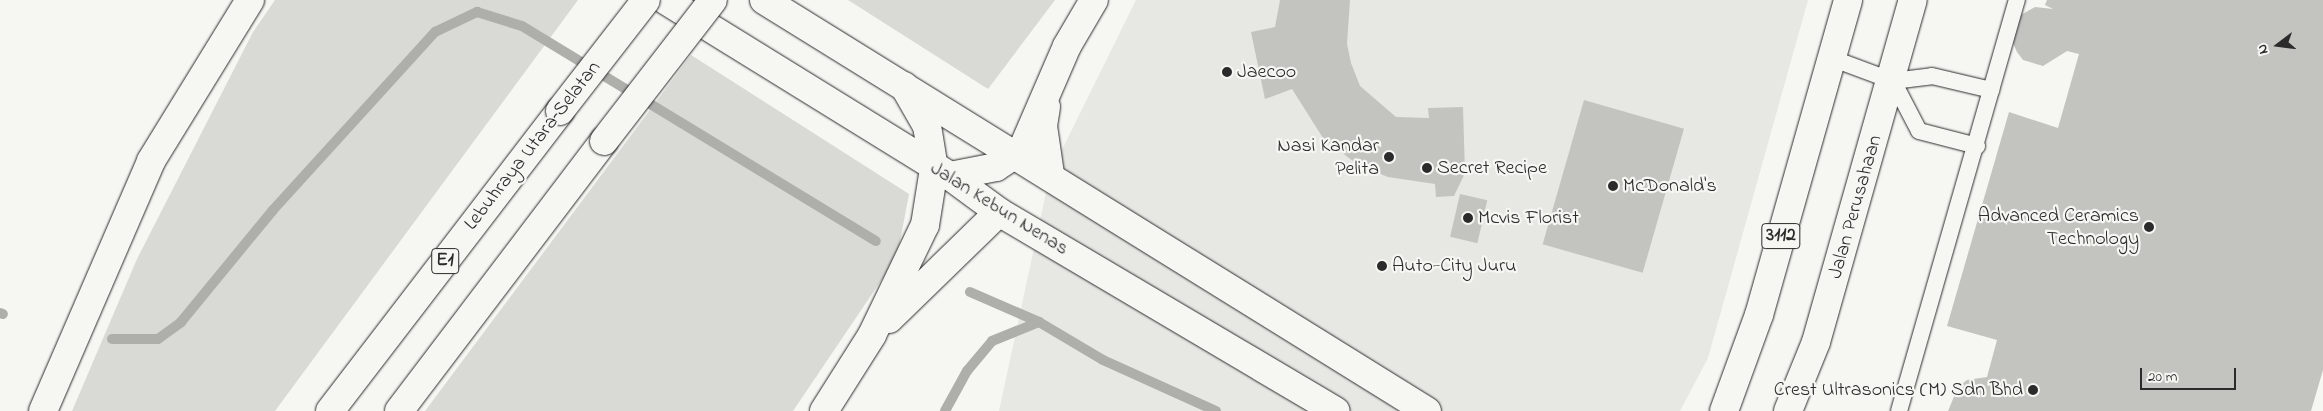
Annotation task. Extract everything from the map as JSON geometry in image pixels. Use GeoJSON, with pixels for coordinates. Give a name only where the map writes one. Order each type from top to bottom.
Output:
{"type":"FeatureCollection","features":[{"type":"Feature","properties":{"kind":"main road"},"geometry":{"type":"LineString","coordinates":[[43,411],[151,162],[250,0]]}},
{"type":"Feature","properties":{"kind":"main road","name":"Lebuhraya Utara–Selatan"},"geometry":{"type":"LineString","coordinates":[[330,411],[646,0]]}},
{"type":"Feature","properties":{"kind":"main road","name":"Jalan Kebun Nenas"},"geometry":{"type":"LineString","coordinates":[[666,0],[942,173],[999,212],[1336,411]]}},
{"type":"Feature","properties":{"kind":"main road"},"geometry":{"type":"LineString","coordinates":[[399,411],[713,0]]}},
{"type":"Feature","properties":{"kind":"main road"},"geometry":{"type":"LineString","coordinates":[[764,0],[1050,174],[1427,411]]}},
{"type":"Feature","properties":{"kind":"main road"},"geometry":{"type":"LineString","coordinates":[[942,173],[996,167],[1017,155],[1067,46],[1094,0]]}},
{"type":"Feature","properties":{"kind":"main road","name":"3112"},"geometry":{"type":"LineString","coordinates":[[1728,399],[1759,315],[1848,0]]}},
{"type":"Feature","properties":{"kind":"main road","name":"Jalan Perusahaan"},"geometry":{"type":"LineString","coordinates":[[1788,411],[1816,342],[1893,81],[1913,0]]}},
{"type":"Feature","properties":{"kind":"main road"},"geometry":{"type":"LineString","coordinates":[[1050,174],[1043,126],[1049,89],[1067,46]]}},
{"type":"Feature","properties":{"kind":"main road"},"geometry":{"type":"LineString","coordinates":[[824,411],[872,335],[925,225],[942,173],[927,126],[904,86]]}},
{"type":"Feature","properties":{"kind":"main road"},"geometry":{"type":"LineString","coordinates":[[872,335],[999,212]]}},
{"type":"Feature","properties":{"kind":"main road"},"geometry":{"type":"LineString","coordinates":[[1709,411],[1728,399]]}},
{"type":"Feature","properties":{"kind":"lane"},"geometry":{"type":"LineString","coordinates":[[1899,411],[1977,146],[2017,0]]}},
{"type":"Feature","properties":{"kind":"lane"},"geometry":{"type":"LineString","coordinates":[[1832,58],[1893,81],[1932,76],[1991,90]]}},
{"type":"Feature","properties":{"kind":"lane"},"geometry":{"type":"LineString","coordinates":[[1893,81],[1919,131],[1977,146]]}},
{"type":"Feature","properties":{"kind":"shaded area"},"geometry":{"type":"Polygon","coordinates":[[[275,0],[578,0],[275,411],[72,411],[137,259],[253,32],[275,0]]]}},
{"type":"Feature","properties":{"kind":"shaded area"},"geometry":{"type":"Polygon","coordinates":[[[848,0],[1055,0],[988,89],[848,0]]]}},
{"type":"Feature","properties":{"kind":"shaded area","name":"Auto-City Juru"},"geometry":{"type":"Polygon","coordinates":[[[1136,0],[1808,0],[1708,358],[1680,411],[999,411],[1050,174],[1136,0]]]}},
{"type":"Feature","properties":{"kind":"shaded area"},"geometry":{"type":"Polygon","coordinates":[[[691,55],[909,194],[897,257],[793,411],[425,411],[691,55]]]}},
{"type":"Feature","properties":{"kind":"building"},"geometry":{"type":"Polygon","coordinates":[[[1280,0],[1350,0],[1347,44],[1351,63],[1360,86],[1396,117],[1429,118],[1428,108],[1463,107],[1465,173],[1454,196],[1436,197],[1435,184],[1388,177],[1358,165],[1323,138],[1292,89],[1265,99],[1251,32],[1275,27],[1280,0]]]}},
{"type":"Feature","properties":{"kind":"building","name":"Advanced Ceramics Technology"},"geometry":{"type":"Polygon","coordinates":[[[2047,0],[2323,0],[2323,370],[2311,411],[1948,411],[1958,387],[1967,380],[1987,377],[1997,340],[1947,326],[2009,112],[2058,128],[2079,54],[2067,51],[2043,66],[2023,60],[2017,52],[2013,43],[2019,16],[2035,7],[2053,9],[2045,5],[2047,0]]]}},
{"type":"Feature","properties":{"kind":"building","name":"McDonald's"},"geometry":{"type":"Polygon","coordinates":[[[1584,100],[1684,129],[1643,273],[1543,244],[1584,100]]]}},
{"type":"Feature","properties":{"kind":"building","name":"Mcvis Florist"},"geometry":{"type":"Polygon","coordinates":[[[1460,194],[1487,200],[1477,243],[1450,237],[1460,194]]]}},
{"type":"Feature","properties":{"kind":"waterway"},"geometry":{"type":"LineString","coordinates":[[112,339],[158,339],[181,322],[273,210],[435,32],[477,12],[522,26],[876,241]]}},
{"type":"Feature","properties":{"kind":"waterway"},"geometry":{"type":"LineString","coordinates":[[970,292],[1039,322]]}},
{"type":"Feature","properties":{"kind":"waterway"},"geometry":{"type":"LineString","coordinates":[[945,411],[967,371],[992,341],[1039,322],[1103,360],[1216,411]]}},
{"type":"Feature","properties":{"kind":"place","name":"Jaecoo"},"geometry":{"type":"Point","coordinates":[1227,72]}},
{"type":"Feature","properties":{"kind":"place","name":"Nasi Kandar Pelita"},"geometry":{"type":"Point","coordinates":[1389,157]}},
{"type":"Feature","properties":{"kind":"place","name":"Secret Recipe"},"geometry":{"type":"Point","coordinates":[1427,168]}},
{"type":"Feature","properties":{"kind":"place","name":"McDonald's"},"geometry":{"type":"Point","coordinates":[1613,186]}},
{"type":"Feature","properties":{"kind":"place","name":"Mcvis Florist"},"geometry":{"type":"Point","coordinates":[1468,218]}},
{"type":"Feature","properties":{"kind":"place","name":"Advanced Ceramics Technology"},"geometry":{"type":"Point","coordinates":[2149,227]}},
{"type":"Feature","properties":{"kind":"place","name":"Auto-City Juru"},"geometry":{"type":"Point","coordinates":[1382,266]}},
{"type":"Feature","properties":{"kind":"place","name":"Crest Ultrasonics (M) Sdn Bhd"},"geometry":{"type":"Point","coordinates":[2033,390]}}]}
